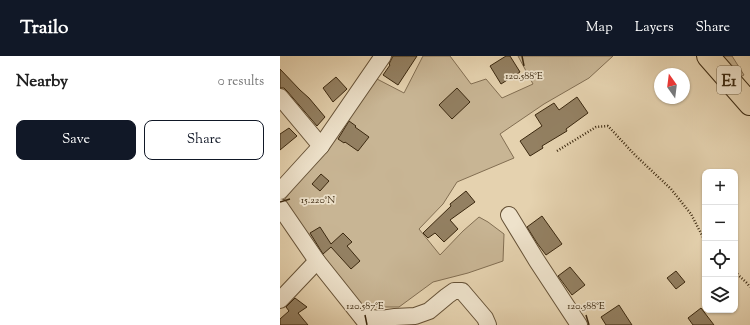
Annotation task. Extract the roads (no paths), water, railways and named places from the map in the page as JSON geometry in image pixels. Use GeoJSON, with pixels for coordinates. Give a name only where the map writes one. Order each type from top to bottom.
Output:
{"type":"FeatureCollection","features":[{"type":"Feature","properties":{"kind":"highway","name":"E1"},"geometry":{"type":"LineString","coordinates":[[708,56],[750,104]]}},
{"type":"Feature","properties":{"kind":"street"},"geometry":{"type":"LineString","coordinates":[[280,191],[322,146],[382,56]]}},
{"type":"Feature","properties":{"kind":"street"},"geometry":{"type":"LineString","coordinates":[[280,98],[322,146]]}},
{"type":"Feature","properties":{"kind":"street"},"geometry":{"type":"LineString","coordinates":[[280,207],[317,261],[365,321],[415,316],[429,311],[454,291],[462,291],[485,318],[488,325]]}},
{"type":"Feature","properties":{"kind":"street"},"geometry":{"type":"LineString","coordinates":[[509,216],[579,325]]}},
{"type":"Feature","properties":{"kind":"street"},"geometry":{"type":"LineString","coordinates":[[280,300],[317,261]]}}]}
